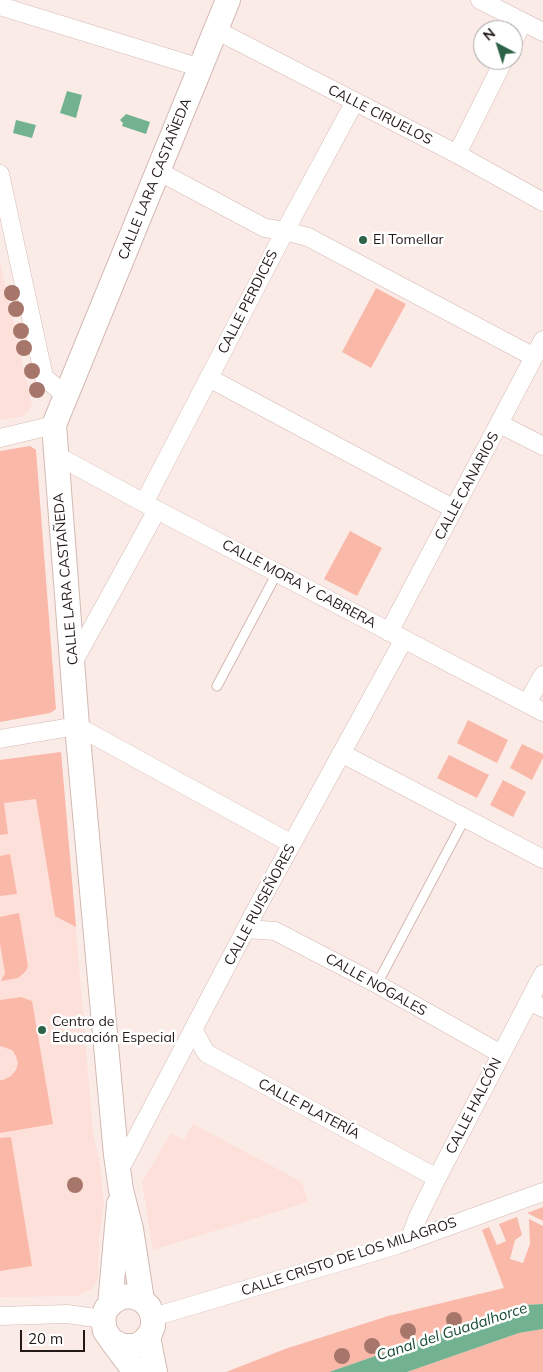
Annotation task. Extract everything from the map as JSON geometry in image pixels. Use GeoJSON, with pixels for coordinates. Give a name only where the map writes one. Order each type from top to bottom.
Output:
{"type":"FeatureCollection","features":[{"type":"Feature","properties":{"kind":"street","name":"CALLE LARA CASTAÑEDA"},"geometry":{"type":"LineString","coordinates":[[155,1372],[148,1318],[116,1155],[77,726],[54,425],[228,0]]}},
{"type":"Feature","properties":{"kind":"street"},"geometry":{"type":"LineString","coordinates":[[480,0],[519,20]]}},
{"type":"Feature","properties":{"kind":"street"},"geometry":{"type":"LineString","coordinates":[[0,6],[201,68]]}},
{"type":"Feature","properties":{"kind":"street"},"geometry":{"type":"LineString","coordinates":[[523,22],[543,32]]}},
{"type":"Feature","properties":{"kind":"street","name":"CALLE CIRUELOS"},"geometry":{"type":"LineString","coordinates":[[216,30],[354,103],[457,154],[543,202]]}},
{"type":"Feature","properties":{"kind":"street"},"geometry":{"type":"LineString","coordinates":[[457,154],[499,70]]}},
{"type":"Feature","properties":{"kind":"street","name":"CALLE PERDICES"},"geometry":{"type":"LineString","coordinates":[[73,663],[150,507],[209,378],[354,103]]}},
{"type":"Feature","properties":{"kind":"street"},"geometry":{"type":"LineString","coordinates":[[158,171],[265,228],[308,237],[534,357]]}},
{"type":"Feature","properties":{"kind":"street"},"geometry":{"type":"LineString","coordinates":[[0,174],[44,378],[66,396]]}},
{"type":"Feature","properties":{"kind":"street","name":"CALLE CANARIOS"},"geometry":{"type":"LineString","coordinates":[[396,636],[454,509],[543,340]]}},
{"type":"Feature","properties":{"kind":"street"},"geometry":{"type":"LineString","coordinates":[[209,378],[454,509]]}},
{"type":"Feature","properties":{"kind":"street"},"geometry":{"type":"LineString","coordinates":[[500,424],[543,446]]}},
{"type":"Feature","properties":{"kind":"street"},"geometry":{"type":"LineString","coordinates":[[0,438],[54,425]]}},
{"type":"Feature","properties":{"kind":"street","name":"CALLE MORA Y CABRERA"},"geometry":{"type":"LineString","coordinates":[[56,454],[150,507],[543,712]]}},
{"type":"Feature","properties":{"kind":"street","name":"CALLE RUISEÑORES"},"geometry":{"type":"LineString","coordinates":[[120,1181],[193,1029],[342,753],[396,636]]}},
{"type":"Feature","properties":{"kind":"street"},"geometry":{"type":"LineString","coordinates":[[527,703],[543,675]]}},
{"type":"Feature","properties":{"kind":"street"},"geometry":{"type":"LineString","coordinates":[[0,739],[77,726],[292,844]]}},
{"type":"Feature","properties":{"kind":"street"},"geometry":{"type":"LineString","coordinates":[[342,753],[543,860]]}},
{"type":"Feature","properties":{"kind":"street","name":"CALLE NOGALES"},"geometry":{"type":"LineString","coordinates":[[247,929],[275,931],[377,984],[501,1054]]}},
{"type":"Feature","properties":{"kind":"street","name":"CALLE HALCÓN"},"geometry":{"type":"LineString","coordinates":[[409,1241],[417,1219],[437,1178],[501,1054],[536,1005],[543,974]]}},
{"type":"Feature","properties":{"kind":"street","name":"CALLE PLATERÍA"},"geometry":{"type":"LineString","coordinates":[[193,1029],[206,1054],[437,1178]]}},
{"type":"Feature","properties":{"kind":"street","name":"CALLE LARA CASTAÑEDA"},"geometry":{"type":"LineString","coordinates":[[106,1312],[120,1181]]}},
{"type":"Feature","properties":{"kind":"street","name":"CALLE CRISTO DE LOS MILAGROS"},"geometry":{"type":"LineString","coordinates":[[148,1318],[409,1241],[543,1192]]}},
{"type":"Feature","properties":{"kind":"street"},"geometry":{"type":"LineString","coordinates":[[112,1341],[123,1346],[136,1346],[148,1318],[132,1296],[121,1297],[106,1312],[105,1331],[112,1341],[135,1372]]}},
{"type":"Feature","properties":{"kind":"street"},"geometry":{"type":"LineString","coordinates":[[0,1316],[106,1312]]}},
{"type":"Feature","properties":{"kind":"lane"},"geometry":{"type":"LineString","coordinates":[[217,686],[277,573]]}},
{"type":"Feature","properties":{"kind":"lane"},"geometry":{"type":"LineString","coordinates":[[377,984],[465,818]]}},
{"type":"Feature","properties":{"kind":"shaded area"},"geometry":{"type":"Polygon","coordinates":[[[0,262],[32,406],[24,416],[0,420],[0,262]]]}},
{"type":"Feature","properties":{"kind":"shaded area"},"geometry":{"type":"Polygon","coordinates":[[[376,288],[406,304],[371,368],[342,352],[376,288]]]}},
{"type":"Feature","properties":{"kind":"shaded area"},"geometry":{"type":"Polygon","coordinates":[[[30,446],[36,450],[56,709],[50,713],[0,722],[0,451],[30,446]]]}},
{"type":"Feature","properties":{"kind":"shaded area"},"geometry":{"type":"Polygon","coordinates":[[[350,531],[382,548],[357,596],[324,579],[350,531]]]}},
{"type":"Feature","properties":{"kind":"shaded area"},"geometry":{"type":"Polygon","coordinates":[[[468,720],[508,740],[497,763],[457,743],[468,720]]]}},
{"type":"Feature","properties":{"kind":"shaded area"},"geometry":{"type":"Polygon","coordinates":[[[522,744],[543,754],[543,758],[532,780],[510,768],[522,744]]]}},
{"type":"Feature","properties":{"kind":"shaded area","name":"Centro de Educación Especial"},"geometry":{"type":"Polygon","coordinates":[[[61,752],[93,1133],[100,1163],[104,1203],[99,1238],[98,1278],[92,1289],[77,1296],[0,1297],[0,760],[61,752]]]}},
{"type":"Feature","properties":{"kind":"shaded area"},"geometry":{"type":"Polygon","coordinates":[[[61,752],[76,927],[55,916],[36,799],[4,803],[8,834],[0,835],[0,760],[61,752]]]}},
{"type":"Feature","properties":{"kind":"shaded area"},"geometry":{"type":"Polygon","coordinates":[[[449,755],[489,775],[477,798],[437,778],[449,755]]]}},
{"type":"Feature","properties":{"kind":"shaded area"},"geometry":{"type":"Polygon","coordinates":[[[503,780],[526,792],[513,817],[490,805],[503,780]]]}},
{"type":"Feature","properties":{"kind":"shaded area"},"geometry":{"type":"Polygon","coordinates":[[[10,854],[17,894],[0,896],[0,856],[10,854]]]}},
{"type":"Feature","properties":{"kind":"shaded area"},"geometry":{"type":"Polygon","coordinates":[[[19,913],[28,966],[26,971],[18,978],[1,981],[5,973],[0,944],[0,917],[19,913]]]}},
{"type":"Feature","properties":{"kind":"shaded area"},"geometry":{"type":"Polygon","coordinates":[[[21,997],[32,1001],[53,1124],[0,1133],[0,1080],[11,1076],[16,1070],[18,1063],[12,1050],[0,1046],[0,1000],[21,997]]]}},
{"type":"Feature","properties":{"kind":"shaded area"},"geometry":{"type":"Polygon","coordinates":[[[193,1124],[302,1182],[308,1202],[153,1250],[142,1182],[171,1133],[184,1140],[193,1124]]]}},
{"type":"Feature","properties":{"kind":"shaded area"},"geometry":{"type":"Polygon","coordinates":[[[11,1137],[32,1266],[0,1271],[0,1138],[11,1137]]]}},
{"type":"Feature","properties":{"kind":"shaded area"},"geometry":{"type":"Polygon","coordinates":[[[543,1207],[543,1221],[527,1213],[543,1207]]]}},
{"type":"Feature","properties":{"kind":"shaded area"},"geometry":{"type":"Polygon","coordinates":[[[517,1217],[522,1235],[515,1240],[510,1259],[523,1263],[530,1244],[529,1219],[543,1226],[543,1304],[523,1305],[329,1372],[226,1372],[285,1349],[388,1316],[504,1288],[482,1230],[489,1227],[497,1245],[506,1241],[499,1224],[517,1217]]]}},
{"type":"Feature","properties":{"kind":"shaded area"},"geometry":{"type":"Polygon","coordinates":[[[543,1329],[543,1372],[407,1372],[519,1333],[543,1329]]]}},
{"type":"Feature","properties":{"kind":"water"},"geometry":{"type":"Polygon","coordinates":[[[67,91],[82,95],[76,118],[60,113],[67,91]]]}},
{"type":"Feature","properties":{"kind":"water"},"geometry":{"type":"Polygon","coordinates":[[[126,114],[150,122],[146,134],[122,126],[123,123],[120,120],[126,114]]]}},
{"type":"Feature","properties":{"kind":"water"},"geometry":{"type":"Polygon","coordinates":[[[16,120],[36,125],[32,138],[13,133],[16,120]]]}},
{"type":"Feature","properties":{"kind":"water","name":"Canal del Guadalhorce"},"geometry":{"type":"Polygon","coordinates":[[[543,1304],[543,1329],[519,1333],[407,1372],[329,1372],[523,1305],[543,1304]]]}},
{"type":"Feature","properties":{"kind":"place","name":"El Tomellar"},"geometry":{"type":"Point","coordinates":[363,240]}},
{"type":"Feature","properties":{"kind":"place","name":"Centro de Educación Especial"},"geometry":{"type":"Point","coordinates":[42,1030]}}]}
